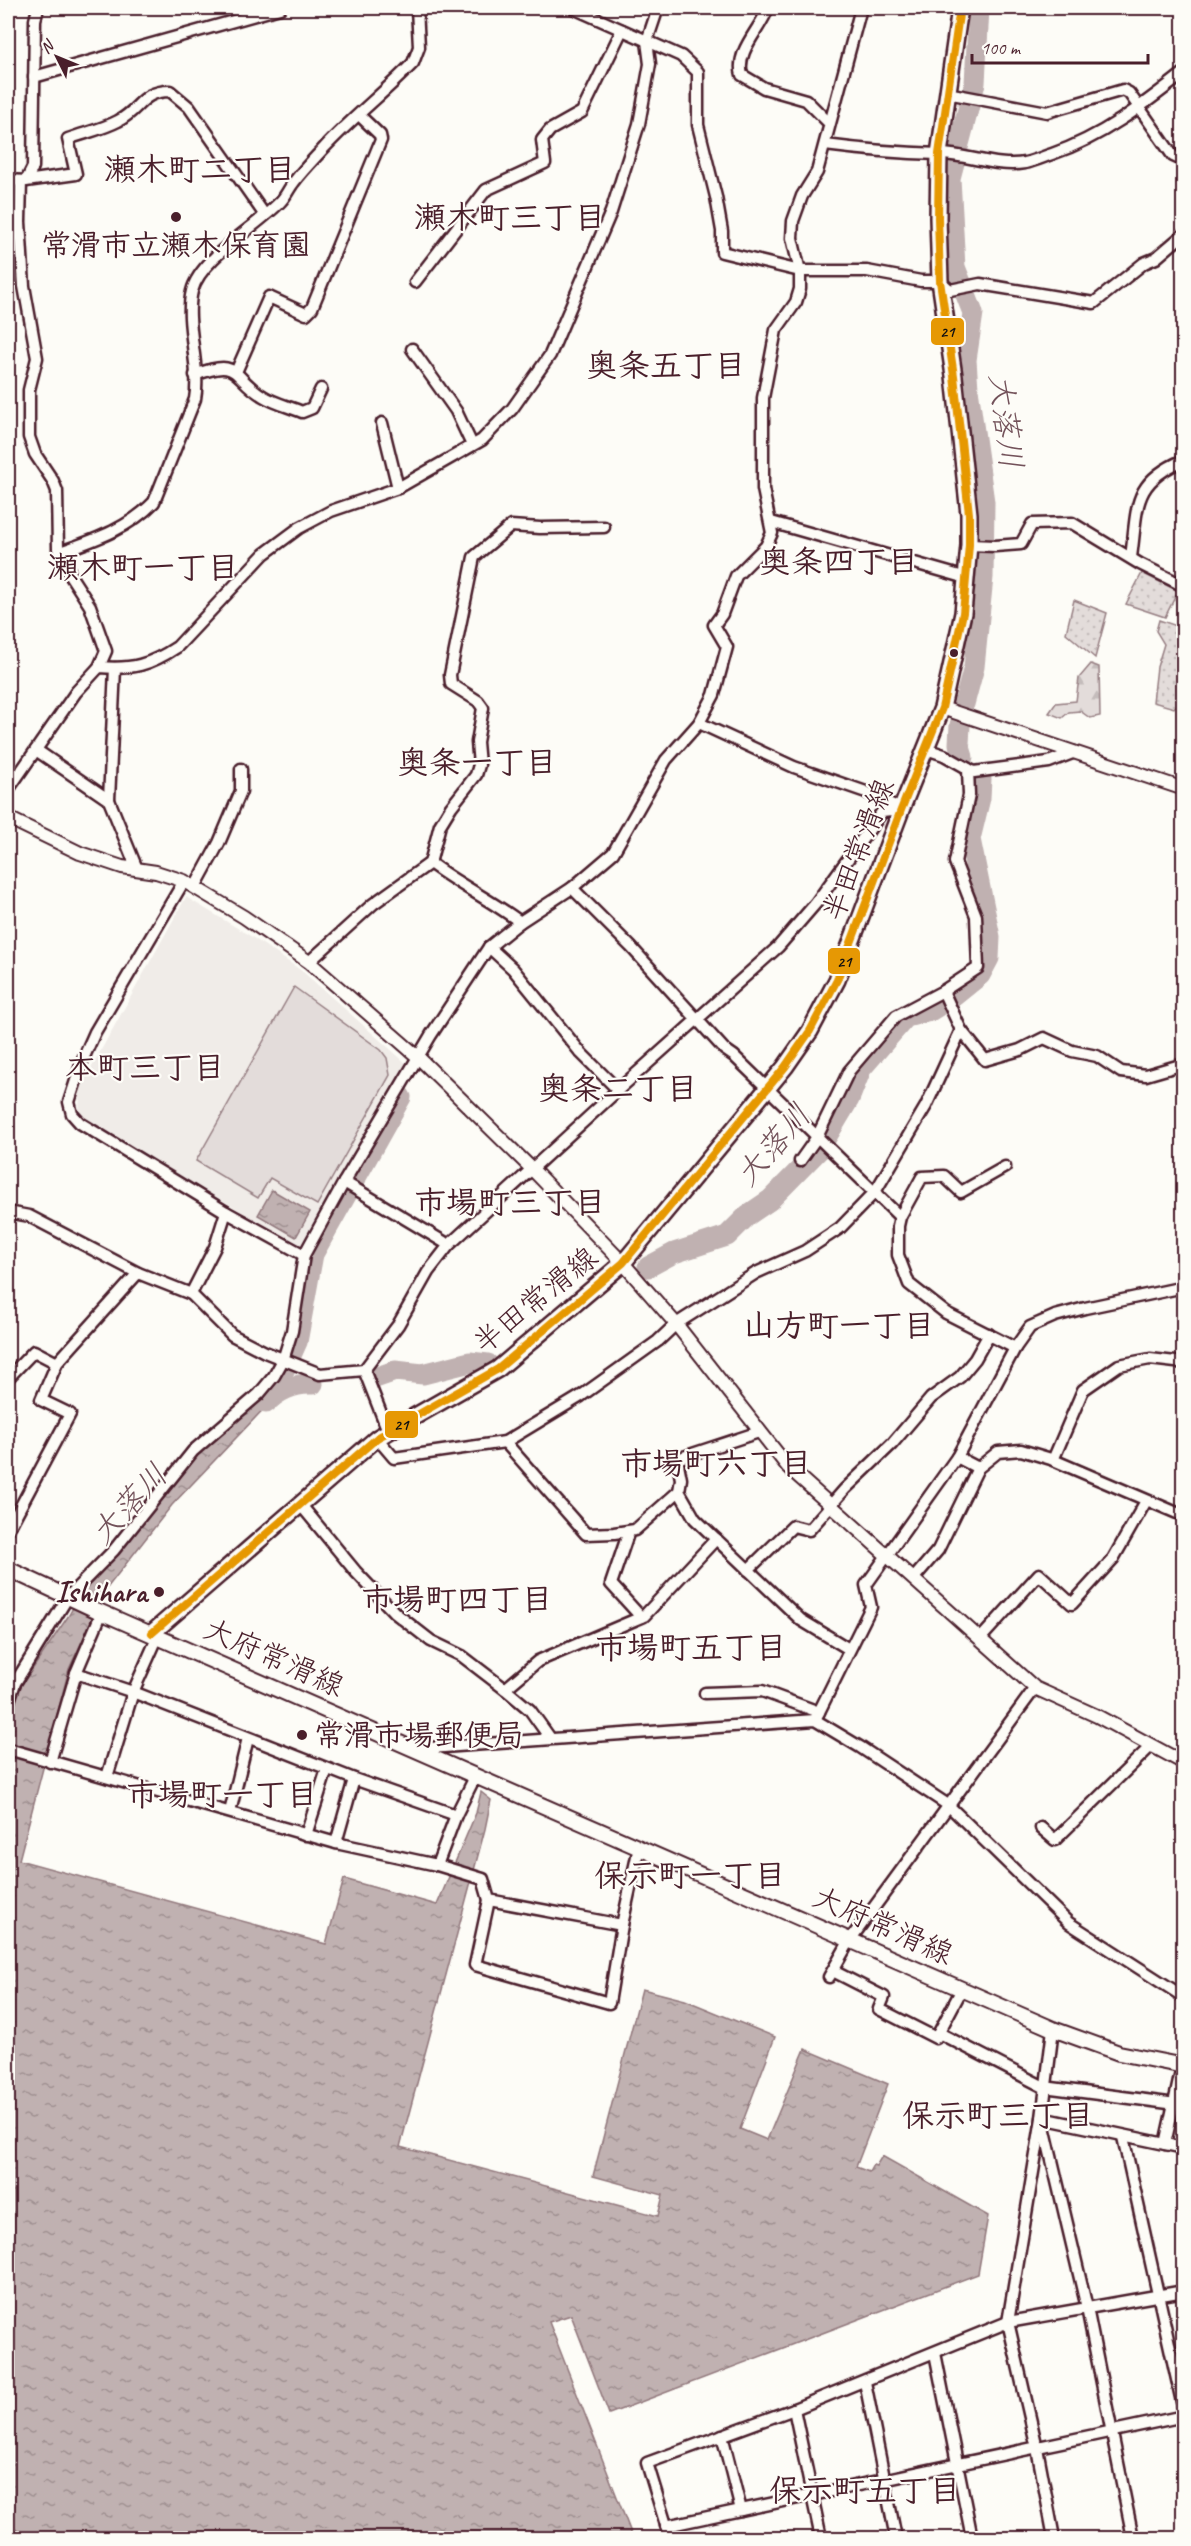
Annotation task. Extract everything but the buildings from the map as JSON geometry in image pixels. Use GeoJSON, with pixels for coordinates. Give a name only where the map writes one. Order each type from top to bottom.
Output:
{"type":"FeatureCollection","features":[{"type":"Feature","properties":{"kind":"main road","name":"半田常滑線"},"geometry":{"type":"LineString","coordinates":[[156,1635],[300,1504],[382,1434],[498,1369],[623,1263],[767,1088],[810,1031],[837,980],[942,708],[955,659],[974,545],[940,282],[938,218],[952,156],[953,95],[960,8]]}},
{"type":"Feature","properties":{"kind":"main road","name":"大府常滑線"},"geometry":{"type":"LineString","coordinates":[[8,1569],[1053,2029],[1119,2052],[1183,2063]]}},
{"type":"Feature","properties":{"kind":"street"},"geometry":{"type":"LineString","coordinates":[[8,790],[76,692],[99,667],[106,651],[90,606],[70,575],[67,562],[60,552],[57,541],[57,491],[35,454],[29,437],[29,390],[37,358],[24,286],[20,222],[23,181],[33,167],[35,20],[38,8]]}},
{"type":"Feature","properties":{"kind":"street"},"geometry":{"type":"LineString","coordinates":[[34,77],[280,8]]}},
{"type":"Feature","properties":{"kind":"street"},"geometry":{"type":"LineString","coordinates":[[60,552],[110,534],[145,512],[154,502],[195,399],[197,386],[190,309],[194,283],[202,271],[282,200],[294,182],[327,145],[413,63],[419,47],[417,8]]}},
{"type":"Feature","properties":{"kind":"street"},"geometry":{"type":"LineString","coordinates":[[573,8],[681,56],[698,72],[698,124],[716,197],[722,231],[722,252],[800,271],[867,271],[921,281],[940,282],[950,290],[980,284],[1094,303],[1144,263],[1156,258],[1184,234]]}},
{"type":"Feature","properties":{"kind":"street"},"geometry":{"type":"LineString","coordinates":[[99,667],[145,665],[177,647],[264,554],[299,528],[331,511],[398,488],[472,446],[490,433],[512,409],[539,373],[554,346],[611,212],[639,124],[650,64],[647,41],[658,8]]}},
{"type":"Feature","properties":{"kind":"street"},"geometry":{"type":"LineString","coordinates":[[768,8],[764,19],[747,45],[742,60],[742,75],[764,88],[806,100],[829,123]]}},
{"type":"Feature","properties":{"kind":"street"},"geometry":{"type":"LineString","coordinates":[[8,1704],[11,1681],[71,1598],[114,1550],[193,1451],[259,1394],[288,1362],[304,1255],[418,1057],[489,946],[520,922],[572,888],[613,853],[666,760],[699,723],[714,695],[727,647],[723,635],[714,625],[722,614],[736,576],[766,546],[772,533],[763,489],[763,398],[774,337],[780,323],[796,302],[800,289],[800,271],[792,238],[793,221],[802,196],[817,172],[861,8]]}},
{"type":"Feature","properties":{"kind":"street"},"geometry":{"type":"LineString","coordinates":[[415,282],[486,190],[545,163],[542,140],[550,130],[582,112],[622,30]]}},
{"type":"Feature","properties":{"kind":"street"},"geometry":{"type":"LineString","coordinates":[[825,145],[894,153],[952,156],[1004,164],[1027,163],[1082,144],[1139,108],[1184,73]]}},
{"type":"Feature","properties":{"kind":"street"},"geometry":{"type":"LineString","coordinates":[[953,95],[1047,112],[1123,90],[1130,93],[1173,156],[1184,160]]}},
{"type":"Feature","properties":{"kind":"street"},"geometry":{"type":"LineString","coordinates":[[8,180],[23,181],[76,174],[68,139],[118,121],[140,101],[156,91],[170,91],[189,107],[264,214]]}},
{"type":"Feature","properties":{"kind":"street"},"geometry":{"type":"LineString","coordinates":[[236,372],[269,297],[306,314],[312,308],[381,140],[380,135],[359,115]]}},
{"type":"Feature","properties":{"kind":"street"},"geometry":{"type":"LineString","coordinates":[[412,349],[456,411],[472,446]]}},
{"type":"Feature","properties":{"kind":"street"},"geometry":{"type":"LineString","coordinates":[[195,375],[215,367],[236,372],[262,396],[302,412],[312,408],[321,389]]}},
{"type":"Feature","properties":{"kind":"street"},"geometry":{"type":"LineString","coordinates":[[382,423],[398,488]]}},
{"type":"Feature","properties":{"kind":"street"},"geometry":{"type":"LineString","coordinates":[[1131,557],[1140,496],[1157,473],[1184,460]]}},
{"type":"Feature","properties":{"kind":"street"},"geometry":{"type":"LineString","coordinates":[[771,522],[967,578]]}},
{"type":"Feature","properties":{"kind":"street"},"geometry":{"type":"LineString","coordinates":[[974,545],[995,546],[1021,543],[1032,524],[1072,523],[1184,586]]}},
{"type":"Feature","properties":{"kind":"street"},"geometry":{"type":"LineString","coordinates":[[309,962],[373,904],[430,863],[440,825],[476,775],[479,765],[477,742],[483,708],[478,701],[451,684],[450,675],[474,557],[511,526],[604,527]]}},
{"type":"Feature","properties":{"kind":"street"},"geometry":{"type":"LineString","coordinates":[[115,668],[109,800],[137,869]]}},
{"type":"Feature","properties":{"kind":"street"},"geometry":{"type":"LineString","coordinates":[[942,708],[1184,789]]}},
{"type":"Feature","properties":{"kind":"street"},"geometry":{"type":"LineString","coordinates":[[699,723],[794,767],[866,792],[901,810]]}},
{"type":"Feature","properties":{"kind":"street"},"geometry":{"type":"LineString","coordinates":[[926,749],[944,755],[974,772],[1049,762],[1075,752]]}},
{"type":"Feature","properties":{"kind":"street"},"geometry":{"type":"LineString","coordinates":[[36,750],[109,800]]}},
{"type":"Feature","properties":{"kind":"street"},"geometry":{"type":"LineString","coordinates":[[241,769],[242,791],[219,843],[95,1032],[83,1059],[69,1102],[72,1114],[80,1123],[226,1212],[304,1255]]}},
{"type":"Feature","properties":{"kind":"street"},"geometry":{"type":"LineString","coordinates":[[800,1161],[821,1142],[849,1071],[896,1016],[943,991],[978,968],[976,916],[955,862],[969,795],[968,769]]}},
{"type":"Feature","properties":{"kind":"street"},"geometry":{"type":"LineString","coordinates":[[8,1212],[29,1216],[138,1273],[191,1294],[232,1335],[288,1362],[320,1374],[364,1370],[398,1325],[428,1272],[449,1245],[778,947],[816,903],[882,813],[901,810]]}},
{"type":"Feature","properties":{"kind":"street"},"geometry":{"type":"LineString","coordinates":[[8,818],[80,854],[122,867],[156,872],[190,884],[244,917],[309,962],[418,1057],[532,1169],[623,1263],[676,1324],[788,1467],[1035,1688],[1097,1716],[1184,1763]]}},
{"type":"Feature","properties":{"kind":"street"},"geometry":{"type":"LineString","coordinates":[[430,863],[454,881],[520,922]]}},
{"type":"Feature","properties":{"kind":"street"},"geometry":{"type":"LineString","coordinates":[[572,888],[723,1049],[734,1056],[900,1217]]}},
{"type":"Feature","properties":{"kind":"street"},"geometry":{"type":"LineString","coordinates":[[489,946],[513,969],[581,1053],[618,1090]]}},
{"type":"Feature","properties":{"kind":"street"},"geometry":{"type":"LineString","coordinates":[[943,991],[961,1030],[985,1060],[1020,1050],[1044,1038],[1072,1050],[1097,1056],[1121,1072],[1146,1075],[1184,1064]]}},
{"type":"Feature","properties":{"kind":"street"},"geometry":{"type":"LineString","coordinates":[[364,1370],[382,1434],[394,1458],[505,1442],[581,1396],[658,1341],[676,1324],[756,1273],[805,1251],[845,1223],[875,1192],[926,1106],[961,1030]]}},
{"type":"Feature","properties":{"kind":"street"},"geometry":{"type":"LineString","coordinates":[[1005,1167],[961,1192],[944,1176],[922,1178],[900,1217],[898,1255],[909,1284],[946,1313],[1015,1348]]}},
{"type":"Feature","properties":{"kind":"street"},"geometry":{"type":"LineString","coordinates":[[344,1182],[449,1245]]}},
{"type":"Feature","properties":{"kind":"street"},"geometry":{"type":"LineString","coordinates":[[191,1294],[215,1247],[226,1212]]}},
{"type":"Feature","properties":{"kind":"street"},"geometry":{"type":"LineString","coordinates":[[8,1530],[70,1414],[41,1400],[57,1363],[138,1273]]}},
{"type":"Feature","properties":{"kind":"street"},"geometry":{"type":"LineString","coordinates":[[817,1716],[871,1607],[866,1585],[957,1456],[1015,1348],[1030,1327],[1086,1308],[1184,1287]]}},
{"type":"Feature","properties":{"kind":"street"},"geometry":{"type":"LineString","coordinates":[[748,1570],[793,1526],[809,1530],[830,1505],[892,1444],[931,1398],[960,1377],[975,1359],[989,1334]]}},
{"type":"Feature","properties":{"kind":"street"},"geometry":{"type":"LineString","coordinates":[[8,1378],[34,1351],[57,1363]]}},
{"type":"Feature","properties":{"kind":"street"},"geometry":{"type":"LineString","coordinates":[[1053,1460],[1083,1390],[1119,1365],[1150,1359],[1184,1363]]}},
{"type":"Feature","properties":{"kind":"street"},"geometry":{"type":"LineString","coordinates":[[505,1442],[586,1534],[635,1530],[679,1491],[681,1479],[677,1459],[759,1432]]}},
{"type":"Feature","properties":{"kind":"street"},"geometry":{"type":"LineString","coordinates":[[914,1578],[938,1550],[978,1468],[998,1452],[1021,1450],[1053,1460],[1184,1516]]}},
{"type":"Feature","properties":{"kind":"street"},"geometry":{"type":"LineString","coordinates":[[957,1456],[978,1468]]}},
{"type":"Feature","properties":{"kind":"street"},"geometry":{"type":"LineString","coordinates":[[679,1491],[695,1519],[801,1620],[849,1649]]}},
{"type":"Feature","properties":{"kind":"street"},"geometry":{"type":"LineString","coordinates":[[981,1638],[1039,1574],[1072,1604],[1113,1559],[1146,1501]]}},
{"type":"Feature","properties":{"kind":"street"},"geometry":{"type":"LineString","coordinates":[[300,1504],[356,1572],[395,1612],[431,1641],[462,1656],[505,1689],[530,1710],[550,1738]]}},
{"type":"Feature","properties":{"kind":"street"},"geometry":{"type":"LineString","coordinates":[[629,1531],[611,1584],[641,1617]]}},
{"type":"Feature","properties":{"kind":"street"},"geometry":{"type":"LineString","coordinates":[[505,1689],[538,1661],[641,1617],[716,1539]]}},
{"type":"Feature","properties":{"kind":"street"},"geometry":{"type":"LineString","coordinates":[[50,1762],[76,1673],[99,1611]]}},
{"type":"Feature","properties":{"kind":"street"},"geometry":{"type":"LineString","coordinates":[[107,1777],[133,1692],[156,1635]]}},
{"type":"Feature","properties":{"kind":"street"},"geometry":{"type":"LineString","coordinates":[[76,1673],[133,1692],[327,1769],[456,1815]]}},
{"type":"Feature","properties":{"kind":"street"},"geometry":{"type":"LineString","coordinates":[[962,1989],[936,2038],[879,2008],[884,1997],[831,1974],[850,1940],[1035,1688]]}},
{"type":"Feature","properties":{"kind":"street"},"geometry":{"type":"LineString","coordinates":[[705,1693],[762,1691],[817,1716],[948,1805],[1068,1923],[1178,1989],[1184,1997]]}},
{"type":"Feature","properties":{"kind":"street"},"geometry":{"type":"LineString","coordinates":[[416,1749],[817,1716]]}},
{"type":"Feature","properties":{"kind":"street"},"geometry":{"type":"LineString","coordinates":[[230,1812],[248,1738]]}},
{"type":"Feature","properties":{"kind":"street"},"geometry":{"type":"LineString","coordinates":[[1041,1828],[1055,1840],[1151,1746]]}},
{"type":"Feature","properties":{"kind":"street"},"geometry":{"type":"LineString","coordinates":[[8,1749],[306,1835],[437,1865],[483,1879],[489,1900],[475,1965],[609,2003],[622,1925],[639,1847]]}},
{"type":"Feature","properties":{"kind":"street"},"geometry":{"type":"LineString","coordinates":[[306,1835],[327,1769]]}},
{"type":"Feature","properties":{"kind":"street"},"geometry":{"type":"LineString","coordinates":[[437,1865],[456,1815],[476,1775]]}},
{"type":"Feature","properties":{"kind":"street"},"geometry":{"type":"LineString","coordinates":[[336,1843],[354,1779]]}},
{"type":"Feature","properties":{"kind":"street"},"geometry":{"type":"LineString","coordinates":[[489,1900],[622,1925]]}},
{"type":"Feature","properties":{"kind":"street"},"geometry":{"type":"LineString","coordinates":[[1053,2029],[1044,2087],[1042,2118],[1008,2322],[1037,2448],[1054,2538]]}},
{"type":"Feature","properties":{"kind":"street"},"geometry":{"type":"LineString","coordinates":[[939,2032],[1044,2087],[1179,2104]]}},
{"type":"Feature","properties":{"kind":"street"},"geometry":{"type":"LineString","coordinates":[[1165,2144],[1179,2104],[1183,2063]]}},
{"type":"Feature","properties":{"kind":"street"},"geometry":{"type":"LineString","coordinates":[[1042,2118],[1123,2137],[1184,2148]]}},
{"type":"Feature","properties":{"kind":"street"},"geometry":{"type":"LineString","coordinates":[[1042,2118],[1087,2308],[1133,2538]]}},
{"type":"Feature","properties":{"kind":"street"},"geometry":{"type":"LineString","coordinates":[[1123,2137],[1184,2411]]}},
{"type":"Feature","properties":{"kind":"street"},"geometry":{"type":"LineString","coordinates":[[670,2538],[647,2463],[865,2382],[1008,2322],[1184,2291]]}},
{"type":"Feature","properties":{"kind":"street"},"geometry":{"type":"LineString","coordinates":[[935,2353],[972,2538]]}},
{"type":"Feature","properties":{"kind":"street"},"geometry":{"type":"LineString","coordinates":[[865,2382],[896,2538]]}},
{"type":"Feature","properties":{"kind":"street"},"geometry":{"type":"LineString","coordinates":[[794,2409],[821,2538]]}},
{"type":"Feature","properties":{"kind":"street"},"geometry":{"type":"LineString","coordinates":[[666,2526],[1184,2416]]}},
{"type":"Feature","properties":{"kind":"street"},"geometry":{"type":"LineString","coordinates":[[722,2435],[741,2510]]}},
{"type":"Feature","properties":{"kind":"shaded area"},"geometry":{"type":"Polygon","coordinates":[[[186,897],[302,971],[407,1064],[302,1247],[84,1119],[79,1113],[80,1088],[186,897]]]}},
{"type":"Feature","properties":{"kind":"green space"},"geometry":{"type":"Polygon","coordinates":[[[1142,573],[1178,591],[1165,617],[1126,604],[1142,573]]]}},
{"type":"Feature","properties":{"kind":"green space"},"geometry":{"type":"Polygon","coordinates":[[[1074,600],[1107,613],[1095,658],[1066,633],[1074,600]]]}},
{"type":"Feature","properties":{"kind":"green space"},"geometry":{"type":"Polygon","coordinates":[[[1159,620],[1174,625],[1183,641],[1183,698],[1174,708],[1153,702],[1157,667],[1164,644],[1156,631],[1159,620]]]}},
{"type":"Feature","properties":{"kind":"green space"},"geometry":{"type":"Polygon","coordinates":[[[1091,664],[1099,667],[1100,716],[1090,718],[1080,711],[1069,712],[1062,718],[1049,713],[1056,703],[1076,701],[1079,678],[1091,664]]]}},
{"type":"Feature","properties":{"kind":"green space"},"geometry":{"type":"Polygon","coordinates":[[[294,987],[381,1050],[387,1058],[390,1075],[317,1205],[270,1178],[258,1198],[196,1161],[294,987]]]}},
{"type":"Feature","properties":{"kind":"water"},"geometry":{"type":"Polygon","coordinates":[[[272,1190],[310,1212],[296,1237],[258,1215],[272,1190]]]}},
{"type":"Feature","properties":{"kind":"water"},"geometry":{"type":"Polygon","coordinates":[[[284,1371],[282,1387],[289,1388],[274,1398],[172,1505],[107,1588],[69,1669],[19,1860],[326,1944],[344,1879],[437,1905],[476,1813],[481,1792],[491,1800],[485,1829],[400,2147],[658,2216],[663,2195],[593,2176],[642,1989],[685,2000],[775,2037],[740,2129],[767,2140],[805,2049],[888,2084],[856,2167],[869,2172],[882,2156],[988,2216],[978,2274],[609,2414],[571,2315],[549,2322],[633,2538],[30,2538],[8,2523],[8,1731],[19,1689],[69,1615],[83,1589],[196,1454],[270,1389],[284,1371]]]}},
{"type":"Feature","properties":{"kind":"waterway","name":"大落川"},"geometry":{"type":"LineString","coordinates":[[964,704],[974,667],[983,577],[984,502],[966,360],[973,313],[955,267],[950,178],[975,83],[979,8]]}},
{"type":"Feature","properties":{"kind":"waterway","name":"大落川"},"geometry":{"type":"LineString","coordinates":[[960,725],[959,744],[963,757]]}},
{"type":"Feature","properties":{"kind":"waterway","name":"大落川"},"geometry":{"type":"LineString","coordinates":[[954,996],[980,975],[989,958],[990,937],[970,839],[980,798],[981,779],[974,776]]}},
{"type":"Feature","properties":{"kind":"waterway","name":"大落川"},"geometry":{"type":"LineString","coordinates":[[648,1267],[674,1253],[727,1236],[748,1215],[770,1200],[818,1151],[849,1099],[861,1069],[906,1017],[930,1011],[938,1006]]}},
{"type":"Feature","properties":{"kind":"waterway"},"geometry":{"type":"LineString","coordinates":[[273,1395],[297,1342],[313,1254],[401,1097]]}},
{"type":"Feature","properties":{"kind":"waterway","name":"大落川"},"geometry":{"type":"LineString","coordinates":[[375,1378],[395,1371],[423,1374],[470,1362],[488,1364]]}},
{"type":"Feature","properties":{"kind":"waterway","name":"大落川"},"geometry":{"type":"LineString","coordinates":[[266,1403],[287,1389],[313,1384]]}},
{"type":"Feature","properties":{"kind":"transit line","name":"21"},"geometry":{"type":"LineString","coordinates":[[152,1633],[377,1438],[498,1369],[623,1263],[785,1067],[810,1031],[837,980],[942,708],[963,613],[969,545],[969,514],[954,376],[940,281],[938,218],[939,154],[960,8]]}},
{"type":"Feature","properties":{"kind":"place","name":"常滑市立瀬木保育園"},"geometry":{"type":"Point","coordinates":[176,217]}},
{"type":"Feature","properties":{"kind":"place","name":"Ishihara"},"geometry":{"type":"Point","coordinates":[159,1592]}},
{"type":"Feature","properties":{"kind":"place","name":"常滑市場郵便局"},"geometry":{"type":"Point","coordinates":[302,1735]}},
{"type":"Feature","properties":{"kind":"district","name":"瀬木町二丁目"},"geometry":{"type":"Point","coordinates":[200,169]}},
{"type":"Feature","properties":{"kind":"district","name":"瀬木町三丁目"},"geometry":{"type":"Point","coordinates":[510,217]}},
{"type":"Feature","properties":{"kind":"district","name":"奥条五丁目"},"geometry":{"type":"Point","coordinates":[666,365]}},
{"type":"Feature","properties":{"kind":"district","name":"奥条四丁目"},"geometry":{"type":"Point","coordinates":[839,561]}},
{"type":"Feature","properties":{"kind":"district","name":"瀬木町一丁目"},"geometry":{"type":"Point","coordinates":[143,567]}},
{"type":"Feature","properties":{"kind":"district","name":"奥条一丁目"},"geometry":{"type":"Point","coordinates":[477,762]}},
{"type":"Feature","properties":{"kind":"district","name":"本町三丁目"},"geometry":{"type":"Point","coordinates":[145,1067]}},
{"type":"Feature","properties":{"kind":"district","name":"奥条二丁目"},"geometry":{"type":"Point","coordinates":[618,1088]}},
{"type":"Feature","properties":{"kind":"district","name":"市場町三丁目"},"geometry":{"type":"Point","coordinates":[510,1202]}},
{"type":"Feature","properties":{"kind":"district","name":"山方町一丁目"},"geometry":{"type":"Point","coordinates":[839,1325]}},
{"type":"Feature","properties":{"kind":"district","name":"市場町六丁目"},"geometry":{"type":"Point","coordinates":[716,1463]}},
{"type":"Feature","properties":{"kind":"district","name":"市場町四丁目"},"geometry":{"type":"Point","coordinates":[457,1599]}},
{"type":"Feature","properties":{"kind":"district","name":"市場町五丁目"},"geometry":{"type":"Point","coordinates":[691,1647]}},
{"type":"Feature","properties":{"kind":"district","name":"市場町一丁目"},"geometry":{"type":"Point","coordinates":[222,1794]}},
{"type":"Feature","properties":{"kind":"district","name":"保示町一丁目"},"geometry":{"type":"Point","coordinates":[690,1875]}},
{"type":"Feature","properties":{"kind":"district","name":"保示町三丁目"},"geometry":{"type":"Point","coordinates":[998,2115]}},
{"type":"Feature","properties":{"kind":"district","name":"保示町五丁目"},"geometry":{"type":"Point","coordinates":[865,2490]}}]}
